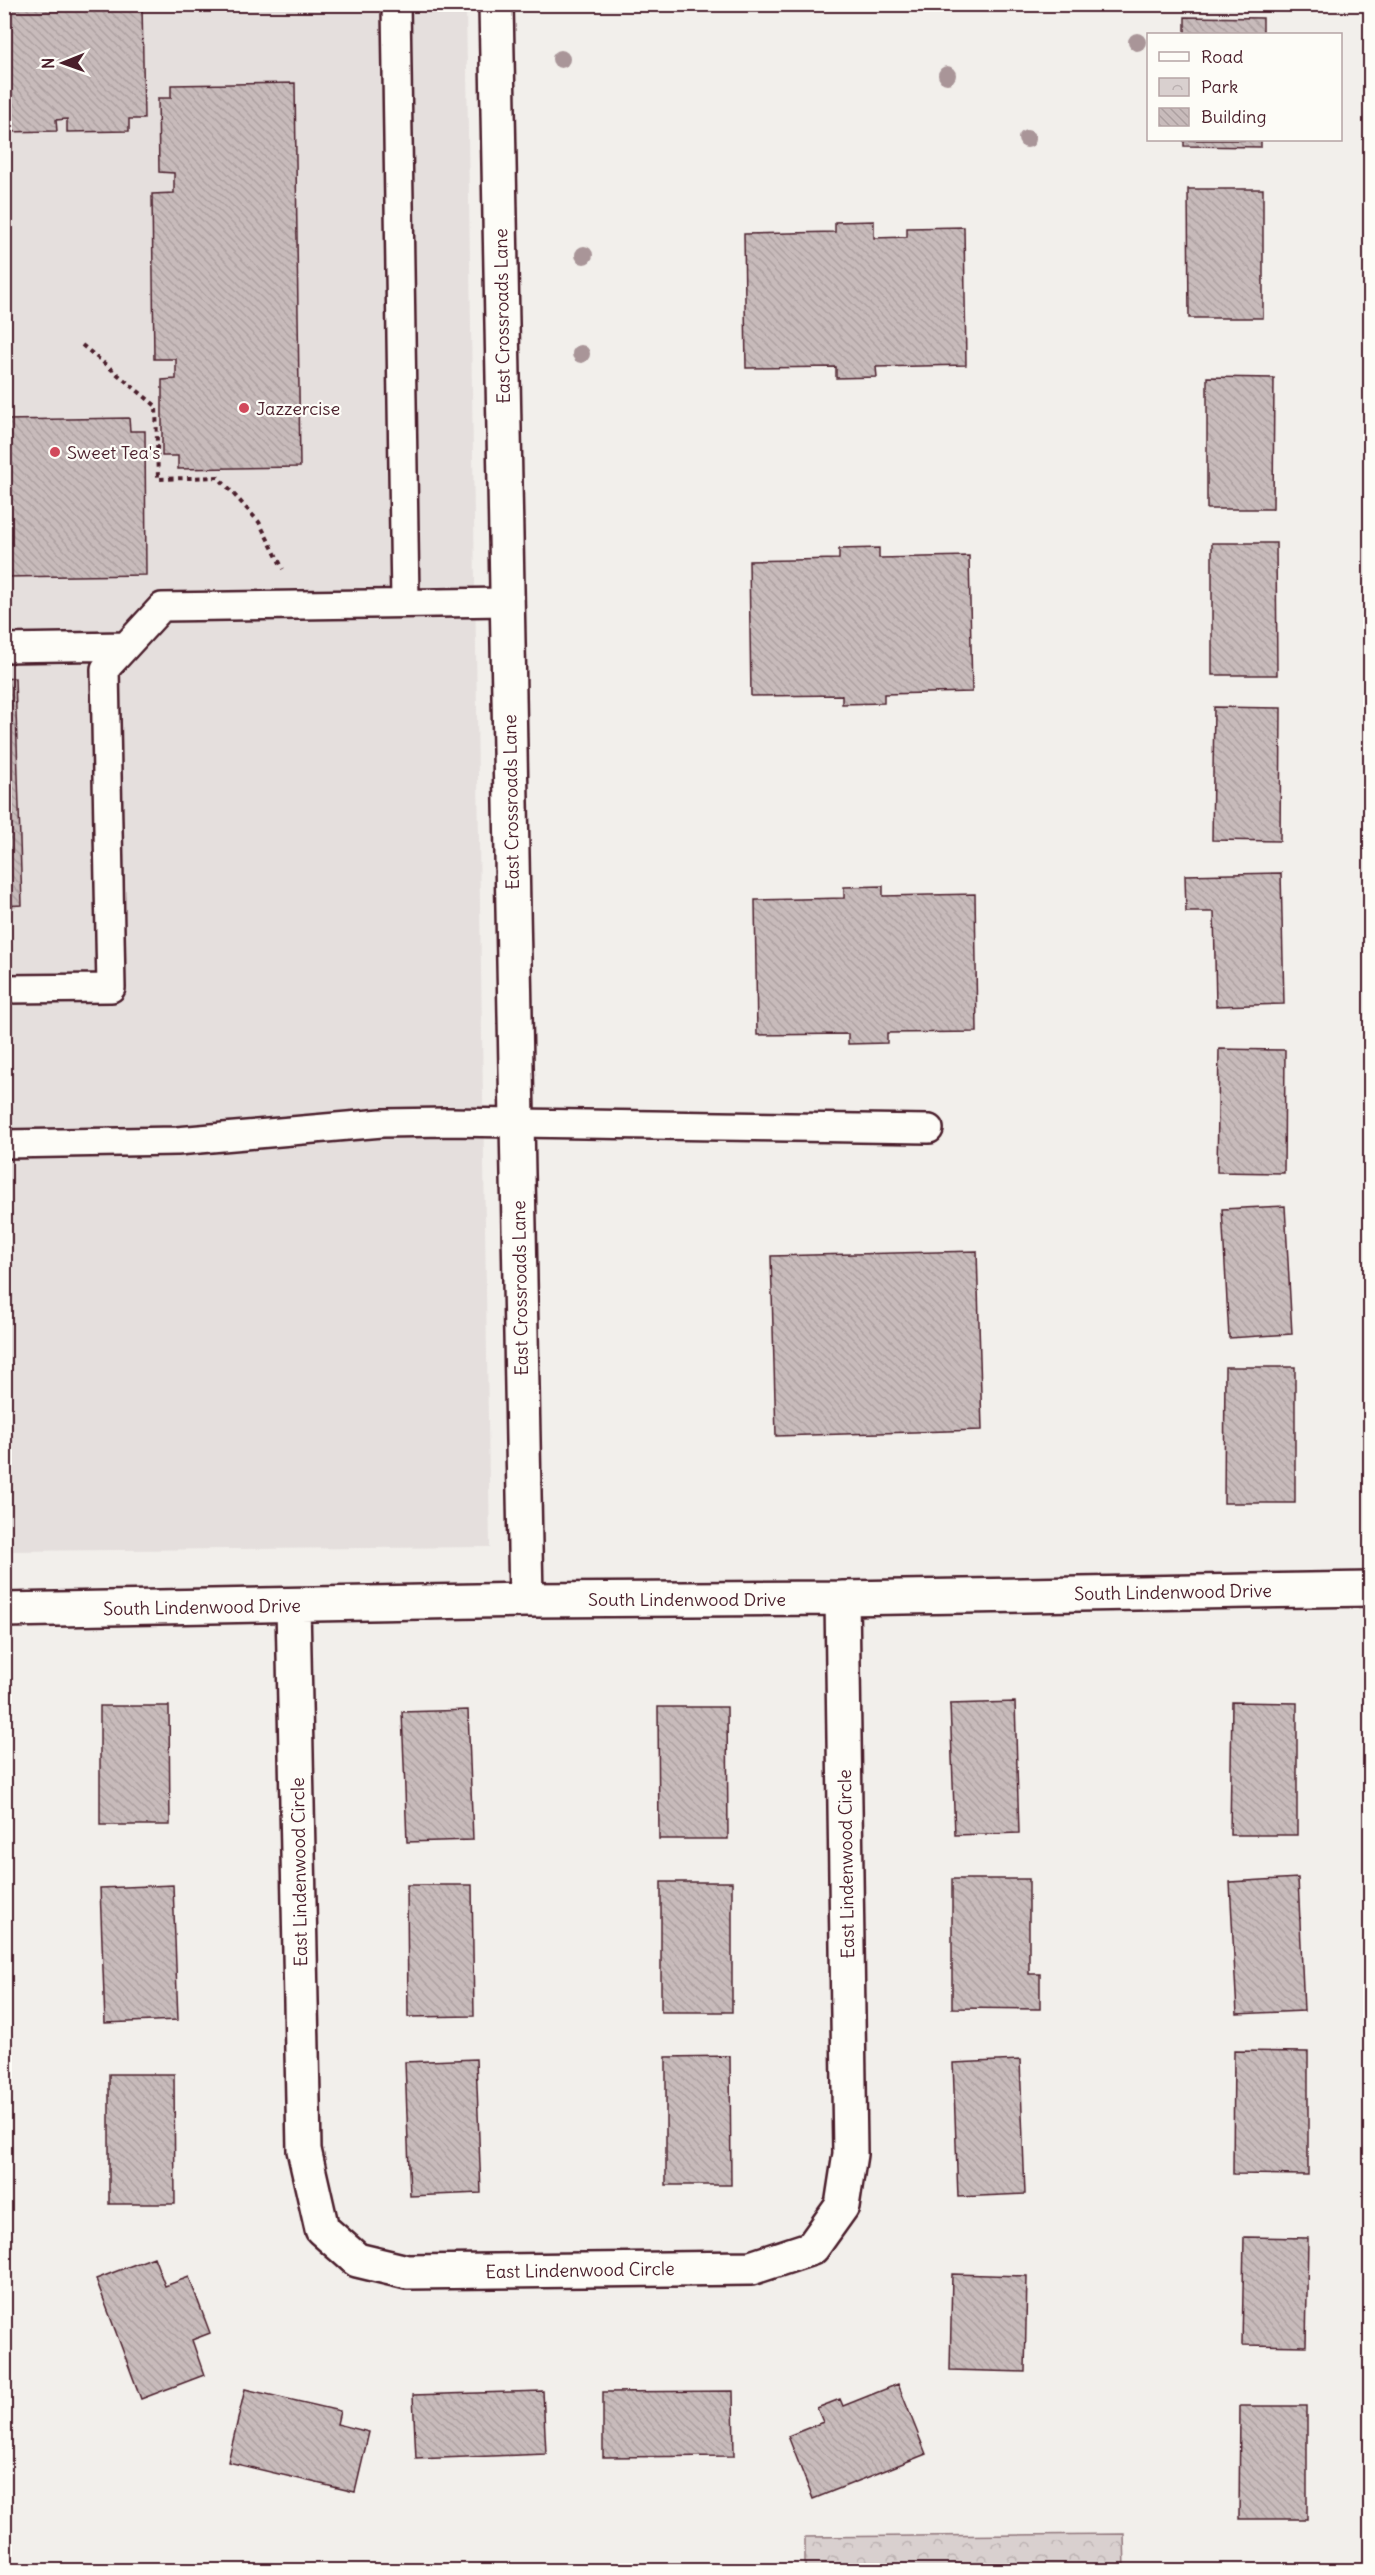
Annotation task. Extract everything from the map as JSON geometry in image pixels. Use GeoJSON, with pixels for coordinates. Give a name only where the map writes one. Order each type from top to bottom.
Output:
{"type":"FeatureCollection","features":[{"type":"Feature","properties":{"kind":"street","name":"East Crossroads Lane"},"geometry":{"type":"LineString","coordinates":[[496,4],[526,1600]]}},
{"type":"Feature","properties":{"kind":"street","name":"South Lindenwood Drive"},"geometry":{"type":"LineString","coordinates":[[4,1610],[526,1600],[842,1598],[1371,1589]]}},
{"type":"Feature","properties":{"kind":"street","name":"East Lindenwood Circle"},"geometry":{"type":"LineString","coordinates":[[293,1605],[304,2150],[322,2229],[357,2260],[406,2272],[752,2268],[812,2247],[842,2206],[850,2154],[842,1598]]}},
{"type":"Feature","properties":{"kind":"lane"},"geometry":{"type":"LineString","coordinates":[[396,4],[405,602]]}},
{"type":"Feature","properties":{"kind":"lane"},"geometry":{"type":"LineString","coordinates":[[4,989],[111,987],[105,669],[162,607],[507,602]]}},
{"type":"Feature","properties":{"kind":"lane"},"geometry":{"type":"LineString","coordinates":[[4,648],[126,646]]}},
{"type":"Feature","properties":{"kind":"lane"},"geometry":{"type":"LineString","coordinates":[[4,1144],[177,1141],[382,1124],[517,1122],[929,1129]]}},
{"type":"Feature","properties":{"kind":"path"},"geometry":{"type":"LineString","coordinates":[[82,345],[156,406],[158,479],[218,477],[258,522],[301,604]]}},
{"type":"Feature","properties":{"kind":"shaded area"},"geometry":{"type":"Polygon","coordinates":[[[4,5],[466,5],[490,1547],[5,1551],[4,5]]]}},
{"type":"Feature","properties":{"kind":"green space"},"geometry":{"type":"Polygon","coordinates":[[[1124,2534],[1125,2570],[805,2570],[805,2537],[1124,2534]]]}},
{"type":"Feature","properties":{"kind":"building"},"geometry":{"type":"Polygon","coordinates":[[[4,4],[142,4],[144,119],[129,119],[129,131],[67,132],[67,119],[56,120],[57,131],[4,132],[4,4]]]}},
{"type":"Feature","properties":{"kind":"building"},"geometry":{"type":"Polygon","coordinates":[[[1185,17],[1263,18],[1263,33],[1185,33],[1185,17]]]}},
{"type":"Feature","properties":{"kind":"building"},"geometry":{"type":"Polygon","coordinates":[[[295,83],[300,467],[178,469],[178,456],[162,456],[162,380],[176,379],[176,359],[154,359],[152,194],[174,193],[174,173],[159,172],[158,98],[171,98],[171,85],[295,83]]]}},
{"type":"Feature","properties":{"kind":"building"},"geometry":{"type":"Polygon","coordinates":[[[1184,141],[1261,141],[1261,147],[1184,146],[1184,141]]]}},
{"type":"Feature","properties":{"kind":"building"},"geometry":{"type":"Polygon","coordinates":[[[1188,189],[1263,189],[1263,318],[1189,318],[1188,189]]]}},
{"type":"Feature","properties":{"kind":"building"},"geometry":{"type":"Polygon","coordinates":[[[874,221],[874,238],[907,237],[907,228],[964,227],[966,365],[876,367],[877,377],[836,378],[836,367],[746,368],[744,234],[835,232],[835,222],[874,221]]]}},
{"type":"Feature","properties":{"kind":"building"},"geometry":{"type":"Polygon","coordinates":[[[1207,377],[1274,378],[1273,509],[1207,509],[1207,377]]]}},
{"type":"Feature","properties":{"kind":"building"},"geometry":{"type":"Polygon","coordinates":[[[129,418],[130,431],[145,431],[146,575],[4,577],[4,420],[129,418]]]}},
{"type":"Feature","properties":{"kind":"building"},"geometry":{"type":"Polygon","coordinates":[[[1212,543],[1276,543],[1277,675],[1212,675],[1212,543]]]}},
{"type":"Feature","properties":{"kind":"building"},"geometry":{"type":"Polygon","coordinates":[[[879,548],[879,558],[969,556],[972,692],[884,694],[884,703],[842,704],[842,695],[751,696],[749,561],[839,559],[839,549],[879,548]]]}},
{"type":"Feature","properties":{"kind":"building"},"geometry":{"type":"Polygon","coordinates":[[[15,678],[22,905],[4,906],[4,679],[15,678]]]}},
{"type":"Feature","properties":{"kind":"building"},"geometry":{"type":"Polygon","coordinates":[[[1214,707],[1281,708],[1280,841],[1212,840],[1214,707]]]}},
{"type":"Feature","properties":{"kind":"building"},"geometry":{"type":"Polygon","coordinates":[[[1281,873],[1284,1004],[1216,1006],[1214,912],[1186,912],[1185,875],[1281,873]]]}},
{"type":"Feature","properties":{"kind":"building"},"geometry":{"type":"Polygon","coordinates":[[[883,886],[883,896],[975,894],[977,1032],[887,1033],[887,1043],[848,1044],[848,1034],[757,1035],[755,900],[844,898],[844,887],[883,886]]]}},
{"type":"Feature","properties":{"kind":"building"},"geometry":{"type":"Polygon","coordinates":[[[1219,1049],[1285,1050],[1284,1173],[1217,1172],[1219,1049]]]}},
{"type":"Feature","properties":{"kind":"building"},"geometry":{"type":"Polygon","coordinates":[[[1285,1206],[1292,1334],[1229,1338],[1222,1209],[1285,1206]]]}},
{"type":"Feature","properties":{"kind":"building"},"geometry":{"type":"Polygon","coordinates":[[[977,1251],[982,1430],[776,1436],[771,1256],[977,1251]]]}},
{"type":"Feature","properties":{"kind":"building"},"geometry":{"type":"Polygon","coordinates":[[[1225,1367],[1295,1367],[1295,1503],[1224,1503],[1225,1367]]]}},
{"type":"Feature","properties":{"kind":"building"},"geometry":{"type":"Polygon","coordinates":[[[1015,1702],[1019,1833],[955,1835],[950,1704],[1015,1702]]]}},
{"type":"Feature","properties":{"kind":"building"},"geometry":{"type":"Polygon","coordinates":[[[1232,1702],[1297,1703],[1297,1835],[1230,1835],[1232,1702]]]}},
{"type":"Feature","properties":{"kind":"building"},"geometry":{"type":"Polygon","coordinates":[[[100,1706],[169,1706],[170,1825],[100,1825],[100,1706]]]}},
{"type":"Feature","properties":{"kind":"building"},"geometry":{"type":"Polygon","coordinates":[[[658,1707],[727,1707],[728,1839],[659,1839],[658,1707]]]}},
{"type":"Feature","properties":{"kind":"building"},"geometry":{"type":"Polygon","coordinates":[[[468,1710],[473,1840],[407,1842],[402,1712],[468,1710]]]}},
{"type":"Feature","properties":{"kind":"building"},"geometry":{"type":"Polygon","coordinates":[[[1298,1878],[1304,2011],[1237,2014],[1230,1882],[1298,1878]]]}},
{"type":"Feature","properties":{"kind":"building"},"geometry":{"type":"Polygon","coordinates":[[[952,1879],[1029,1879],[1029,1974],[1040,1974],[1040,2009],[952,2008],[952,1879]]]}},
{"type":"Feature","properties":{"kind":"building"},"geometry":{"type":"Polygon","coordinates":[[[661,1882],[732,1882],[732,2012],[661,2012],[661,1882]]]}},
{"type":"Feature","properties":{"kind":"building"},"geometry":{"type":"Polygon","coordinates":[[[173,1885],[178,2020],[105,2023],[100,1888],[173,1885]]]}},
{"type":"Feature","properties":{"kind":"building"},"geometry":{"type":"Polygon","coordinates":[[[407,1885],[472,1885],[474,2016],[408,2017],[407,1885]]]}},
{"type":"Feature","properties":{"kind":"building"},"geometry":{"type":"Polygon","coordinates":[[[1234,2051],[1308,2052],[1308,2175],[1233,2174],[1234,2051]]]}},
{"type":"Feature","properties":{"kind":"building"},"geometry":{"type":"Polygon","coordinates":[[[730,2056],[731,2185],[666,2185],[666,2057],[730,2056]]]}},
{"type":"Feature","properties":{"kind":"building"},"geometry":{"type":"Polygon","coordinates":[[[476,2059],[481,2193],[410,2196],[405,2062],[476,2059]]]}},
{"type":"Feature","properties":{"kind":"building"},"geometry":{"type":"Polygon","coordinates":[[[1020,2060],[1025,2194],[958,2197],[953,2063],[1020,2060]]]}},
{"type":"Feature","properties":{"kind":"building"},"geometry":{"type":"Polygon","coordinates":[[[109,2074],[174,2074],[175,2204],[109,2204],[109,2074]]]}},
{"type":"Feature","properties":{"kind":"building"},"geometry":{"type":"Polygon","coordinates":[[[1244,2237],[1308,2238],[1306,2346],[1242,2345],[1244,2237]]]}},
{"type":"Feature","properties":{"kind":"building"},"geometry":{"type":"Polygon","coordinates":[[[154,2257],[165,2286],[189,2277],[210,2333],[192,2340],[204,2375],[141,2399],[96,2279],[154,2257]]]}},
{"type":"Feature","properties":{"kind":"building"},"geometry":{"type":"Polygon","coordinates":[[[952,2274],[1027,2276],[1025,2372],[950,2370],[952,2274]]]}},
{"type":"Feature","properties":{"kind":"building"},"geometry":{"type":"Polygon","coordinates":[[[898,2384],[926,2454],[813,2499],[788,2436],[823,2422],[817,2408],[840,2399],[843,2406],[898,2384]]]}},
{"type":"Feature","properties":{"kind":"building"},"geometry":{"type":"Polygon","coordinates":[[[245,2389],[340,2411],[337,2424],[369,2432],[355,2492],[228,2462],[245,2389]]]}},
{"type":"Feature","properties":{"kind":"building"},"geometry":{"type":"Polygon","coordinates":[[[543,2391],[546,2454],[416,2459],[413,2395],[543,2391]]]}},
{"type":"Feature","properties":{"kind":"building"},"geometry":{"type":"Polygon","coordinates":[[[733,2391],[734,2456],[603,2457],[603,2392],[733,2391]]]}},
{"type":"Feature","properties":{"kind":"building"},"geometry":{"type":"Polygon","coordinates":[[[1240,2406],[1307,2406],[1307,2519],[1239,2519],[1240,2406]]]}},
{"type":"Feature","properties":{"kind":"place","name":"Jazzercise"},"geometry":{"type":"Point","coordinates":[244,408]}},
{"type":"Feature","properties":{"kind":"place","name":"Sweet Tea's"},"geometry":{"type":"Point","coordinates":[55,452]}}]}
